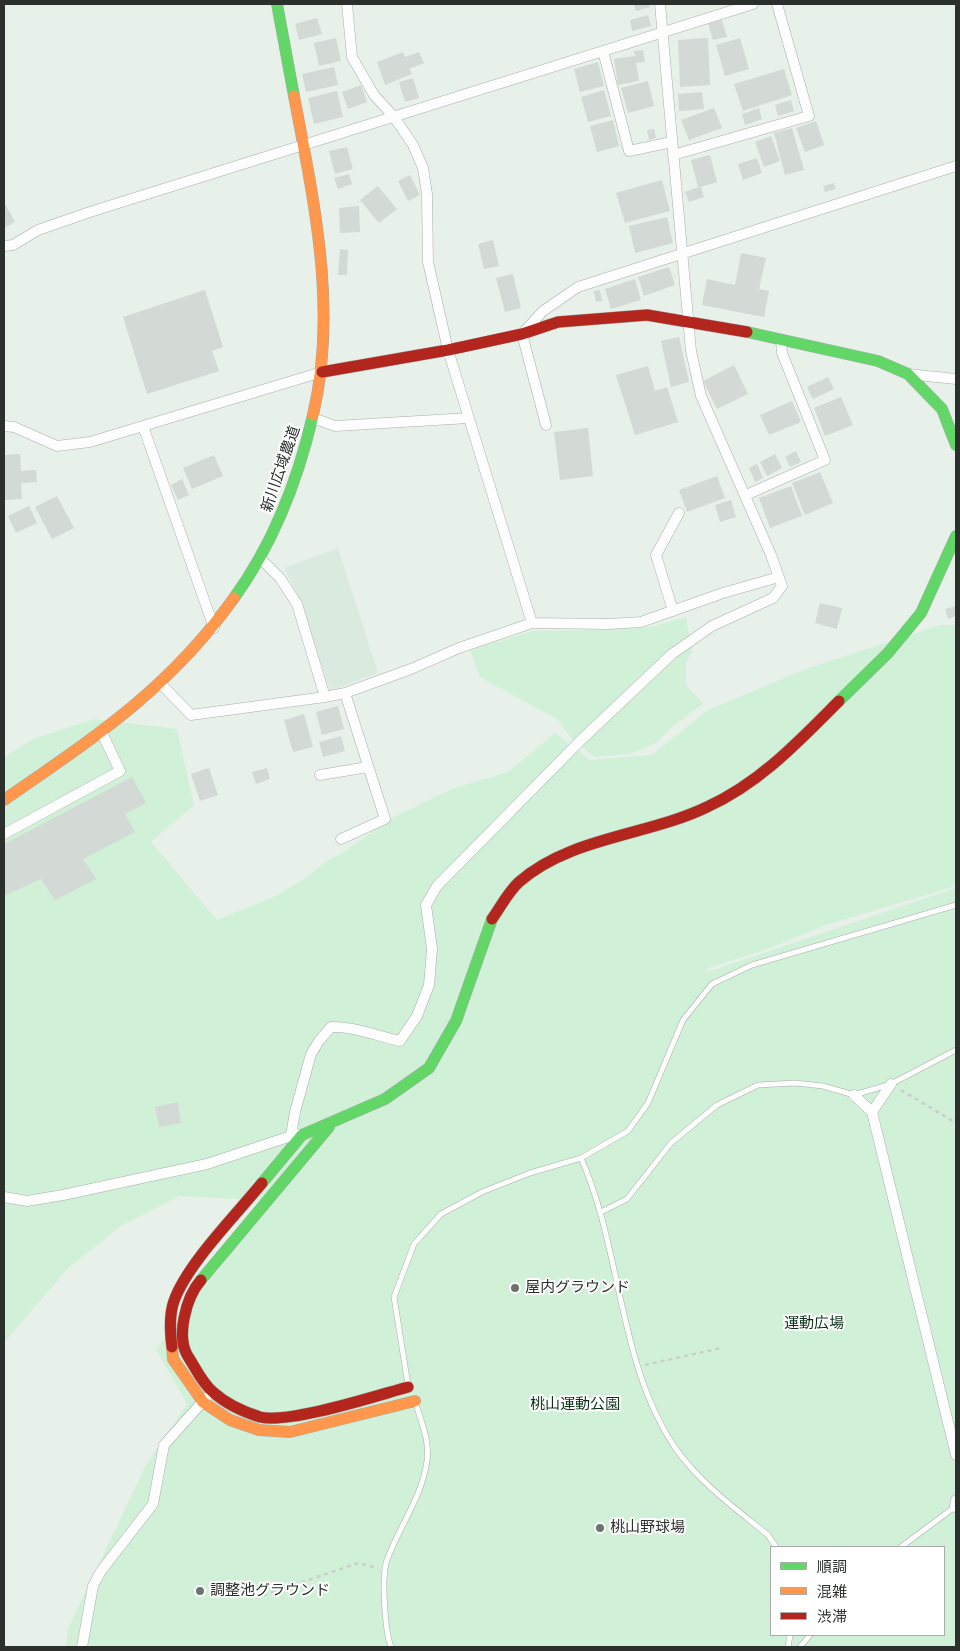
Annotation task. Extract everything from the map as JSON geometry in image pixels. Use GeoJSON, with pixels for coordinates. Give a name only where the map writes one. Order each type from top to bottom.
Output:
{"type":"FeatureCollection","features":[{"type":"Feature","properties":{"kind":"street","name":"新川広域農道"},"geometry":{"type":"LineString","coordinates":[[4,800],[101,732],[161,684],[214,628],[261,559],[294,484],[308,444],[322,372],[325,314],[317,223],[277,4]]}},
{"type":"Feature","properties":{"kind":"street"},"geometry":{"type":"LineString","coordinates":[[347,4],[352,57],[374,95],[394,117],[413,145],[423,168],[427,194],[428,262],[448,350],[532,623]]}},
{"type":"Feature","properties":{"kind":"street"},"geometry":{"type":"LineString","coordinates":[[291,1136],[295,1112],[311,1054],[318,1040],[331,1027],[346,1026],[361,1033],[400,1041],[417,1016],[429,985],[432,950],[426,905],[437,886],[573,748],[672,654],[712,626],[772,598],[782,586],[746,495],[701,396],[691,351],[660,4]]}},
{"type":"Feature","properties":{"kind":"street"},"geometry":{"type":"LineString","coordinates":[[4,246],[13,246],[38,230],[84,214],[753,4]]}},
{"type":"Feature","properties":{"kind":"street"},"geometry":{"type":"LineString","coordinates":[[673,155],[809,116],[777,4]]}},
{"type":"Feature","properties":{"kind":"street"},"geometry":{"type":"LineString","coordinates":[[603,51],[629,151],[672,142]]}},
{"type":"Feature","properties":{"kind":"street"},"geometry":{"type":"LineString","coordinates":[[522,334],[543,311],[578,287],[956,166]]}},
{"type":"Feature","properties":{"kind":"street"},"geometry":{"type":"LineString","coordinates":[[4,426],[14,427],[57,446],[90,442],[322,372],[448,350],[522,334],[558,322],[600,317],[647,315],[688,320],[878,361],[908,374],[956,379]]}},
{"type":"Feature","properties":{"kind":"street"},"geometry":{"type":"LineString","coordinates":[[522,334],[546,425]]}},
{"type":"Feature","properties":{"kind":"street"},"geometry":{"type":"LineString","coordinates":[[746,495],[825,460],[782,353],[781,340]]}},
{"type":"Feature","properties":{"kind":"street"},"geometry":{"type":"LineString","coordinates":[[908,374],[942,409],[956,445]]}},
{"type":"Feature","properties":{"kind":"street"},"geometry":{"type":"LineString","coordinates":[[313,418],[335,426],[469,418]]}},
{"type":"Feature","properties":{"kind":"street"},"geometry":{"type":"LineString","coordinates":[[143,426],[214,628]]}},
{"type":"Feature","properties":{"kind":"street"},"geometry":{"type":"LineString","coordinates":[[673,612],[656,556],[679,514]]}},
{"type":"Feature","properties":{"kind":"street"},"geometry":{"type":"LineString","coordinates":[[415,1401],[290,1432],[259,1430],[230,1420],[202,1402],[173,1359],[170,1329],[173,1302],[186,1275],[302,1134],[334,1123],[385,1099],[429,1068],[456,1021],[492,919],[518,883],[556,857],[706,808],[749,785],[789,751],[888,653],[921,613],[956,536]]}},
{"type":"Feature","properties":{"kind":"street"},"geometry":{"type":"LineString","coordinates":[[261,559],[280,578],[297,604],[325,697]]}},
{"type":"Feature","properties":{"kind":"street"},"geometry":{"type":"LineString","coordinates":[[161,684],[191,715],[325,697],[345,693],[411,669],[459,648],[532,623],[609,624],[641,622],[723,593],[779,577]]}},
{"type":"Feature","properties":{"kind":"street"},"geometry":{"type":"LineString","coordinates":[[341,839],[384,818],[345,693]]}},
{"type":"Feature","properties":{"kind":"street"},"geometry":{"type":"LineString","coordinates":[[4,834],[120,771],[101,732]]}},
{"type":"Feature","properties":{"kind":"street"},"geometry":{"type":"LineString","coordinates":[[320,775],[368,767]]}},
{"type":"Feature","properties":{"kind":"street"},"geometry":{"type":"LineString","coordinates":[[872,1112],[891,1084]]}},
{"type":"Feature","properties":{"kind":"street"},"geometry":{"type":"LineString","coordinates":[[854,1095],[872,1112],[956,1455]]}},
{"type":"Feature","properties":{"kind":"street"},"geometry":{"type":"LineString","coordinates":[[4,1197],[27,1201],[207,1164],[334,1123]]}},
{"type":"Feature","properties":{"kind":"street"},"geometry":{"type":"LineString","coordinates":[[334,1123],[315,1141],[198,1283],[186,1306],[183,1329],[186,1354],[212,1392],[236,1408],[261,1417],[288,1418],[408,1388]]}},
{"type":"Feature","properties":{"kind":"street"},"geometry":{"type":"LineString","coordinates":[[82,1647],[93,1586],[101,1571],[153,1504],[164,1445],[212,1392]]}},
{"type":"Feature","properties":{"kind":"lane"},"geometry":{"type":"LineString","coordinates":[[392,1647],[388,1638],[384,1595],[386,1562],[414,1503],[427,1461],[425,1433],[415,1401],[408,1388],[394,1297],[414,1244],[441,1214],[482,1192],[530,1173],[581,1158],[628,1131],[648,1103],[683,1020],[712,984],[752,965],[956,905]]}},
{"type":"Feature","properties":{"kind":"lane"},"geometry":{"type":"LineString","coordinates":[[601,1212],[627,1199],[671,1143],[717,1106],[758,1085],[795,1084],[823,1086],[854,1095],[891,1084],[956,1050]]}},
{"type":"Feature","properties":{"kind":"lane"},"geometry":{"type":"LineString","coordinates":[[581,1158],[601,1212],[638,1367],[662,1424],[676,1450],[719,1494],[768,1535],[775,1546]]}},
{"type":"Feature","properties":{"kind":"lane"},"geometry":{"type":"LineString","coordinates":[[902,1546],[956,1504]]}},
{"type":"Feature","properties":{"kind":"lane"},"geometry":{"type":"LineString","coordinates":[[800,1647],[809,1636]]}},
{"type":"Feature","properties":{"kind":"path"},"geometry":{"type":"LineString","coordinates":[[891,1084],[956,1123]]}},
{"type":"Feature","properties":{"kind":"path"},"geometry":{"type":"LineString","coordinates":[[638,1367],[721,1348]]}},
{"type":"Feature","properties":{"kind":"path"},"geometry":{"type":"LineString","coordinates":[[256,1598],[358,1563],[385,1570]]}},
{"type":"Feature","properties":{"kind":"shaded area"},"geometry":{"type":"Polygon","coordinates":[[[338,548],[378,673],[330,691],[301,602],[284,568],[338,548]]]}},
{"type":"Feature","properties":{"kind":"green space"},"geometry":{"type":"Polygon","coordinates":[[[686,617],[692,652],[686,663],[686,685],[703,704],[675,724],[656,743],[630,754],[594,757],[572,739],[557,719],[480,677],[470,650],[533,631],[651,627],[686,617]]]}},
{"type":"Feature","properties":{"kind":"green space"},"geometry":{"type":"Polygon","coordinates":[[[940,625],[956,625],[956,886],[823,926],[765,950],[708,968],[704,973],[956,888],[956,1647],[66,1647],[68,1629],[146,1465],[187,1404],[156,1349],[272,1201],[180,1196],[121,1226],[67,1269],[4,1343],[4,757],[33,739],[94,719],[177,729],[194,805],[151,842],[217,920],[276,896],[394,817],[452,789],[508,772],[555,733],[590,760],[652,755],[708,710],[806,669],[940,625]]]}},
{"type":"Feature","properties":{"kind":"building"},"geometry":{"type":"Polygon","coordinates":[[[649,4],[650,7],[636,11],[634,5],[649,4]]]}},
{"type":"Feature","properties":{"kind":"building"},"geometry":{"type":"Polygon","coordinates":[[[648,15],[651,26],[632,31],[630,20],[648,15]]]}},
{"type":"Feature","properties":{"kind":"building"},"geometry":{"type":"Polygon","coordinates":[[[317,18],[322,34],[299,40],[295,24],[317,18]]]}},
{"type":"Feature","properties":{"kind":"building"},"geometry":{"type":"Polygon","coordinates":[[[722,20],[727,37],[713,40],[708,24],[722,20]]]}},
{"type":"Feature","properties":{"kind":"building"},"geometry":{"type":"Polygon","coordinates":[[[336,38],[341,61],[319,66],[314,43],[336,38]]]}},
{"type":"Feature","properties":{"kind":"building"},"geometry":{"type":"Polygon","coordinates":[[[708,38],[710,85],[680,87],[678,40],[708,38]]]}},
{"type":"Feature","properties":{"kind":"building"},"geometry":{"type":"Polygon","coordinates":[[[740,38],[749,69],[725,76],[716,45],[740,38]]]}},
{"type":"Feature","properties":{"kind":"building"},"geometry":{"type":"Polygon","coordinates":[[[643,50],[645,62],[636,63],[639,81],[618,85],[614,59],[635,56],[634,51],[643,50]]]}},
{"type":"Feature","properties":{"kind":"building"},"geometry":{"type":"Polygon","coordinates":[[[403,52],[405,57],[419,52],[424,63],[409,69],[412,74],[385,85],[377,62],[403,52]]]}},
{"type":"Feature","properties":{"kind":"building"},"geometry":{"type":"Polygon","coordinates":[[[598,62],[604,86],[580,92],[574,69],[598,62]]]}},
{"type":"Feature","properties":{"kind":"building"},"geometry":{"type":"Polygon","coordinates":[[[334,67],[338,85],[306,92],[302,74],[334,67]]]}},
{"type":"Feature","properties":{"kind":"building"},"geometry":{"type":"Polygon","coordinates":[[[784,69],[792,95],[743,111],[734,84],[784,69]]]}},
{"type":"Feature","properties":{"kind":"building"},"geometry":{"type":"Polygon","coordinates":[[[413,78],[419,98],[405,102],[399,82],[413,78]]]}},
{"type":"Feature","properties":{"kind":"building"},"geometry":{"type":"Polygon","coordinates":[[[648,81],[654,106],[628,113],[621,88],[648,81]]]}},
{"type":"Feature","properties":{"kind":"building"},"geometry":{"type":"Polygon","coordinates":[[[361,85],[367,102],[348,109],[342,92],[361,85]]]}},
{"type":"Feature","properties":{"kind":"building"},"geometry":{"type":"Polygon","coordinates":[[[604,90],[611,116],[588,122],[581,97],[604,90]]]}},
{"type":"Feature","properties":{"kind":"building"},"geometry":{"type":"Polygon","coordinates":[[[337,91],[343,117],[314,124],[308,98],[337,91]]]}},
{"type":"Feature","properties":{"kind":"building"},"geometry":{"type":"Polygon","coordinates":[[[702,92],[704,109],[679,111],[678,94],[702,92]]]}},
{"type":"Feature","properties":{"kind":"building"},"geometry":{"type":"Polygon","coordinates":[[[791,100],[794,111],[778,116],[775,105],[791,100]]]}},
{"type":"Feature","properties":{"kind":"building"},"geometry":{"type":"Polygon","coordinates":[[[714,108],[722,128],[689,140],[681,120],[714,108]]]}},
{"type":"Feature","properties":{"kind":"building"},"geometry":{"type":"Polygon","coordinates":[[[759,108],[762,119],[745,125],[742,114],[759,108]]]}},
{"type":"Feature","properties":{"kind":"building"},"geometry":{"type":"Polygon","coordinates":[[[613,120],[619,146],[597,152],[590,126],[613,120]]]}},
{"type":"Feature","properties":{"kind":"building"},"geometry":{"type":"Polygon","coordinates":[[[816,121],[824,145],[805,152],[796,128],[816,121]]]}},
{"type":"Feature","properties":{"kind":"building"},"geometry":{"type":"Polygon","coordinates":[[[792,128],[804,170],[785,175],[774,133],[792,128]]]}},
{"type":"Feature","properties":{"kind":"building"},"geometry":{"type":"Polygon","coordinates":[[[654,129],[656,138],[649,140],[647,130],[654,129]]]}},
{"type":"Feature","properties":{"kind":"building"},"geometry":{"type":"Polygon","coordinates":[[[771,136],[780,161],[764,167],[755,142],[771,136]]]}},
{"type":"Feature","properties":{"kind":"building"},"geometry":{"type":"Polygon","coordinates":[[[347,147],[353,169],[335,174],[329,151],[347,147]]]}},
{"type":"Feature","properties":{"kind":"building"},"geometry":{"type":"Polygon","coordinates":[[[710,155],[717,182],[701,187],[704,197],[689,202],[685,192],[698,187],[691,160],[710,155]]]}},
{"type":"Feature","properties":{"kind":"building"},"geometry":{"type":"Polygon","coordinates":[[[757,158],[762,173],[743,180],[738,164],[757,158]]]}},
{"type":"Feature","properties":{"kind":"building"},"geometry":{"type":"Polygon","coordinates":[[[349,174],[352,184],[338,189],[334,178],[349,174]]]}},
{"type":"Feature","properties":{"kind":"building"},"geometry":{"type":"Polygon","coordinates":[[[410,175],[420,195],[408,201],[398,181],[410,175]]]}},
{"type":"Feature","properties":{"kind":"building"},"geometry":{"type":"Polygon","coordinates":[[[662,180],[670,211],[625,223],[616,193],[662,180]]]}},
{"type":"Feature","properties":{"kind":"building"},"geometry":{"type":"Polygon","coordinates":[[[834,183],[836,189],[825,192],[823,186],[834,183]]]}},
{"type":"Feature","properties":{"kind":"building"},"geometry":{"type":"Polygon","coordinates":[[[378,186],[397,209],[379,223],[360,200],[378,186]]]}},
{"type":"Feature","properties":{"kind":"building"},"geometry":{"type":"Polygon","coordinates":[[[4,202],[15,222],[4,228],[4,202]]]}},
{"type":"Feature","properties":{"kind":"building"},"geometry":{"type":"Polygon","coordinates":[[[359,206],[360,232],[340,233],[339,208],[359,206]]]}},
{"type":"Feature","properties":{"kind":"building"},"geometry":{"type":"Polygon","coordinates":[[[667,217],[673,243],[635,253],[629,226],[667,217]]]}},
{"type":"Feature","properties":{"kind":"building"},"geometry":{"type":"Polygon","coordinates":[[[493,240],[499,266],[484,269],[478,244],[493,240]]]}},
{"type":"Feature","properties":{"kind":"building"},"geometry":{"type":"Polygon","coordinates":[[[340,249],[348,250],[347,275],[338,275],[340,249]]]}},
{"type":"Feature","properties":{"kind":"building"},"geometry":{"type":"Polygon","coordinates":[[[741,253],[766,258],[759,289],[769,291],[764,317],[702,305],[707,279],[735,285],[741,253]]]}},
{"type":"Feature","properties":{"kind":"building"},"geometry":{"type":"Polygon","coordinates":[[[669,267],[675,285],[644,296],[638,277],[669,267]]]}},
{"type":"Feature","properties":{"kind":"building"},"geometry":{"type":"Polygon","coordinates":[[[513,274],[521,308],[505,312],[496,278],[513,274]]]}},
{"type":"Feature","properties":{"kind":"building"},"geometry":{"type":"Polygon","coordinates":[[[635,279],[641,300],[611,309],[605,289],[635,279]]]}},
{"type":"Feature","properties":{"kind":"building"},"geometry":{"type":"Polygon","coordinates":[[[205,290],[223,347],[212,351],[219,371],[147,394],[123,317],[205,290]]]}},
{"type":"Feature","properties":{"kind":"building"},"geometry":{"type":"Polygon","coordinates":[[[600,290],[602,301],[596,302],[594,291],[600,290]]]}},
{"type":"Feature","properties":{"kind":"building"},"geometry":{"type":"Polygon","coordinates":[[[679,337],[689,382],[671,387],[661,341],[679,337]]]}},
{"type":"Feature","properties":{"kind":"building"},"geometry":{"type":"Polygon","coordinates":[[[734,365],[748,394],[717,409],[703,381],[734,365]]]}},
{"type":"Feature","properties":{"kind":"building"},"geometry":{"type":"Polygon","coordinates":[[[648,366],[655,391],[667,387],[678,422],[635,435],[616,375],[648,366]]]}},
{"type":"Feature","properties":{"kind":"building"},"geometry":{"type":"Polygon","coordinates":[[[828,377],[834,389],[813,399],[807,387],[828,377]]]}},
{"type":"Feature","properties":{"kind":"building"},"geometry":{"type":"Polygon","coordinates":[[[841,397],[853,425],[825,436],[814,408],[841,397]]]}},
{"type":"Feature","properties":{"kind":"building"},"geometry":{"type":"Polygon","coordinates":[[[792,401],[801,422],[769,435],[760,415],[792,401]]]}},
{"type":"Feature","properties":{"kind":"building"},"geometry":{"type":"Polygon","coordinates":[[[588,428],[593,476],[560,480],[554,432],[588,428]]]}},
{"type":"Feature","properties":{"kind":"building"},"geometry":{"type":"Polygon","coordinates":[[[796,451],[801,462],[790,467],[785,457],[796,451]]]}},
{"type":"Feature","properties":{"kind":"building"},"geometry":{"type":"Polygon","coordinates":[[[20,454],[21,471],[36,470],[37,482],[21,483],[22,499],[4,500],[4,455],[20,454]]]}},
{"type":"Feature","properties":{"kind":"building"},"geometry":{"type":"Polygon","coordinates":[[[775,454],[782,468],[767,476],[760,462],[775,454]]]}},
{"type":"Feature","properties":{"kind":"building"},"geometry":{"type":"Polygon","coordinates":[[[214,455],[223,476],[192,489],[183,468],[214,455]]]}},
{"type":"Feature","properties":{"kind":"building"},"geometry":{"type":"Polygon","coordinates":[[[757,464],[763,478],[755,482],[749,468],[757,464]]]}},
{"type":"Feature","properties":{"kind":"building"},"geometry":{"type":"Polygon","coordinates":[[[820,472],[833,503],[805,515],[792,483],[820,472]]]}},
{"type":"Feature","properties":{"kind":"building"},"geometry":{"type":"Polygon","coordinates":[[[717,476],[725,498],[687,512],[679,490],[717,476]]]}},
{"type":"Feature","properties":{"kind":"building"},"geometry":{"type":"Polygon","coordinates":[[[182,479],[189,495],[178,500],[171,485],[182,479]]]}},
{"type":"Feature","properties":{"kind":"building"},"geometry":{"type":"Polygon","coordinates":[[[791,486],[802,516],[770,528],[759,498],[791,486]]]}},
{"type":"Feature","properties":{"kind":"building"},"geometry":{"type":"Polygon","coordinates":[[[57,496],[74,528],[52,539],[35,507],[57,496]]]}},
{"type":"Feature","properties":{"kind":"building"},"geometry":{"type":"Polygon","coordinates":[[[731,500],[736,517],[720,522],[715,505],[731,500]]]}},
{"type":"Feature","properties":{"kind":"building"},"geometry":{"type":"Polygon","coordinates":[[[29,506],[37,523],[16,533],[8,516],[29,506]]]}},
{"type":"Feature","properties":{"kind":"building"},"geometry":{"type":"Polygon","coordinates":[[[820,603],[842,608],[837,629],[815,623],[820,603]]]}},
{"type":"Feature","properties":{"kind":"building"},"geometry":{"type":"Polygon","coordinates":[[[956,606],[956,616],[948,619],[945,609],[956,606]]]}},
{"type":"Feature","properties":{"kind":"building"},"geometry":{"type":"Polygon","coordinates":[[[338,706],[344,729],[322,735],[316,712],[338,706]]]}},
{"type":"Feature","properties":{"kind":"building"},"geometry":{"type":"Polygon","coordinates":[[[304,714],[313,747],[293,752],[284,720],[304,714]]]}},
{"type":"Feature","properties":{"kind":"building"},"geometry":{"type":"Polygon","coordinates":[[[341,736],[345,751],[323,757],[319,742],[341,736]]]}},
{"type":"Feature","properties":{"kind":"building"},"geometry":{"type":"Polygon","coordinates":[[[209,768],[218,795],[200,801],[191,774],[209,768]]]}},
{"type":"Feature","properties":{"kind":"building"},"geometry":{"type":"Polygon","coordinates":[[[267,768],[270,779],[256,784],[252,772],[267,768]]]}},
{"type":"Feature","properties":{"kind":"building"},"geometry":{"type":"Polygon","coordinates":[[[132,777],[146,803],[125,814],[135,832],[83,859],[96,879],[55,900],[41,879],[4,896],[4,844],[132,777]]]}},
{"type":"Feature","properties":{"kind":"building"},"geometry":{"type":"Polygon","coordinates":[[[178,1102],[181,1123],[159,1127],[155,1107],[178,1102]]]}},
{"type":"Feature","properties":{"kind":"traffic: fast"},"geometry":{"type":"LineString","coordinates":[[277,4],[294,96]]}},
{"type":"Feature","properties":{"kind":"traffic: fast"},"geometry":{"type":"LineString","coordinates":[[747,332],[878,361],[908,374],[942,409],[956,445]]}},
{"type":"Feature","properties":{"kind":"traffic: fast"},"geometry":{"type":"LineString","coordinates":[[234,598],[261,556],[283,511],[300,463],[313,415]]}},
{"type":"Feature","properties":{"kind":"traffic: fast"},"geometry":{"type":"LineString","coordinates":[[839,701],[888,653],[921,613],[956,536]]}},
{"type":"Feature","properties":{"kind":"traffic: fast"},"geometry":{"type":"LineString","coordinates":[[262,1183],[302,1135],[385,1099],[429,1068],[456,1021],[492,919]]}},
{"type":"Feature","properties":{"kind":"traffic: fast"},"geometry":{"type":"LineString","coordinates":[[201,1280],[329,1127]]}},
{"type":"Feature","properties":{"kind":"traffic: slow"},"geometry":{"type":"LineString","coordinates":[[294,96],[315,215],[323,296],[323,336],[320,375],[313,415]]}},
{"type":"Feature","properties":{"kind":"traffic: slow"},"geometry":{"type":"LineString","coordinates":[[4,800],[99,733],[156,686],[209,631],[234,598]]}},
{"type":"Feature","properties":{"kind":"traffic: slow"},"geometry":{"type":"LineString","coordinates":[[172,1347],[173,1359],[203,1402],[230,1420],[259,1430],[290,1432],[415,1401]]}},
{"type":"Feature","properties":{"kind":"traffic: jam"},"geometry":{"type":"LineString","coordinates":[[322,372],[448,350],[522,334],[558,322],[647,315],[747,332]]}},
{"type":"Feature","properties":{"kind":"traffic: jam"},"geometry":{"type":"LineString","coordinates":[[492,919],[519,882],[539,867],[561,855],[585,846],[684,817],[707,807],[744,786],[777,760],[839,701]]}},
{"type":"Feature","properties":{"kind":"traffic: jam"},"geometry":{"type":"LineString","coordinates":[[172,1347],[170,1330],[171,1312],[180,1287],[213,1240],[262,1183]]}},
{"type":"Feature","properties":{"kind":"traffic: jam"},"geometry":{"type":"LineString","coordinates":[[201,1280],[191,1297],[184,1318],[183,1340],[185,1350],[209,1389],[235,1407],[260,1417],[291,1417],[333,1408],[408,1387]]}},
{"type":"Feature","properties":{"kind":"place","name":"屋内グラウンド"},"geometry":{"type":"Point","coordinates":[515,1288]}},
{"type":"Feature","properties":{"kind":"place","name":"桃山野球場"},"geometry":{"type":"Point","coordinates":[600,1528]}},
{"type":"Feature","properties":{"kind":"place","name":"調整池グラウンド"},"geometry":{"type":"Point","coordinates":[200,1591]}},
{"type":"Feature","properties":{"kind":"park label","name":"運動広場"},"geometry":{"type":"Point","coordinates":[814,1324]}},
{"type":"Feature","properties":{"kind":"park label","name":"桃山運動公園"},"geometry":{"type":"Point","coordinates":[575,1405]}}]}
